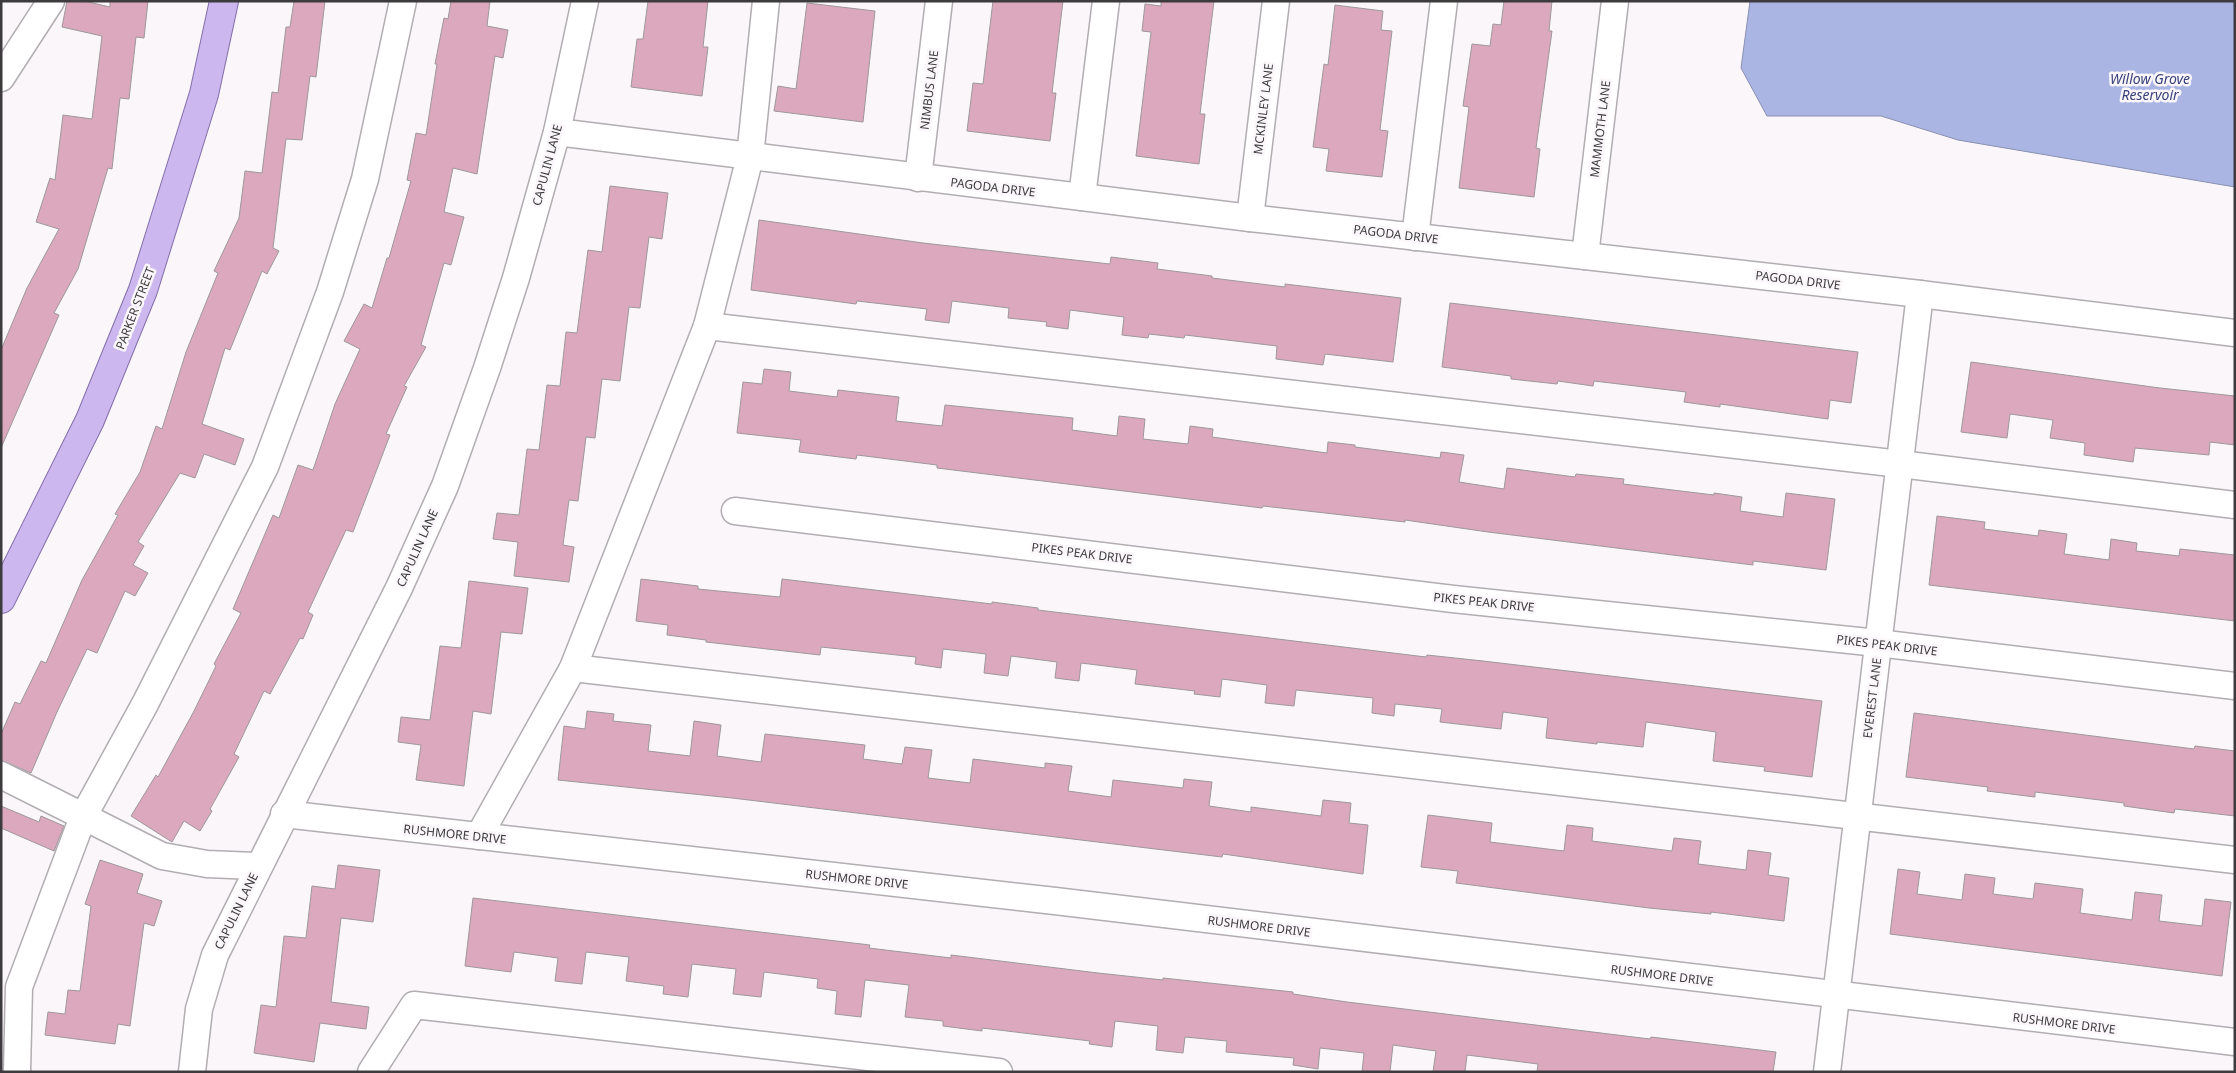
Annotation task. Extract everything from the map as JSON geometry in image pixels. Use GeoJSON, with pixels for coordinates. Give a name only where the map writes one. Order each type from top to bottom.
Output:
{"type":"FeatureCollection","features":[{"type":"Feature","properties":{"kind":"main road","name":"PARKER STREET"},"geometry":{"type":"LineString","coordinates":[[1,598],[90,420],[143,290],[204,94],[224,1]]}},
{"type":"Feature","properties":{"kind":"street"},"geometry":{"type":"LineString","coordinates":[[1,78],[51,1]]}},
{"type":"Feature","properties":{"kind":"street"},"geometry":{"type":"LineString","coordinates":[[17,1072],[19,987],[83,817],[145,704],[265,467],[330,292],[365,179],[403,1]]}},
{"type":"Feature","properties":{"kind":"street","name":"CAPULIN LANE"},"geometry":{"type":"LineString","coordinates":[[192,1072],[199,1009],[215,955],[284,814],[399,588],[445,486],[488,368],[516,278],[557,132],[585,1]]}},
{"type":"Feature","properties":{"kind":"street"},"geometry":{"type":"LineString","coordinates":[[480,836],[573,668],[707,326],[750,157],[766,1]]}},
{"type":"Feature","properties":{"kind":"street","name":"NIMBUS LANE"},"geometry":{"type":"LineString","coordinates":[[918,178],[940,1]]}},
{"type":"Feature","properties":{"kind":"street"},"geometry":{"type":"LineString","coordinates":[[1082,198],[1106,1]]}},
{"type":"Feature","properties":{"kind":"street","name":"MCKINLEY LANE"},"geometry":{"type":"LineString","coordinates":[[1250,218],[1276,1]]}},
{"type":"Feature","properties":{"kind":"street"},"geometry":{"type":"LineString","coordinates":[[1415,237],[1444,1]]}},
{"type":"Feature","properties":{"kind":"street","name":"MAMMOTH LANE"},"geometry":{"type":"LineString","coordinates":[[1585,256],[1615,1]]}},
{"type":"Feature","properties":{"kind":"street","name":"PAGODA DRIVE"},"geometry":{"type":"LineString","coordinates":[[557,132],[1082,198],[1920,294],[2235,333]]}},
{"type":"Feature","properties":{"kind":"street","name":"EVEREST LANE"},"geometry":{"type":"LineString","coordinates":[[1827,1072],[1920,294]]}},
{"type":"Feature","properties":{"kind":"street"},"geometry":{"type":"LineString","coordinates":[[707,326],[1900,464],[2235,505]]}},
{"type":"Feature","properties":{"kind":"street","name":"PIKES PEAK DRIVE"},"geometry":{"type":"LineString","coordinates":[[735,511],[1443,597],[1878,644],[2235,686]]}},
{"type":"Feature","properties":{"kind":"street"},"geometry":{"type":"LineString","coordinates":[[573,668],[2235,860]]}},
{"type":"Feature","properties":{"kind":"street"},"geometry":{"type":"LineString","coordinates":[[1,775],[162,856],[207,864],[258,866]]}},
{"type":"Feature","properties":{"kind":"street","name":"RUSHMORE DRIVE"},"geometry":{"type":"LineString","coordinates":[[284,814],[1065,902],[1836,996],[2235,1042]]}},
{"type":"Feature","properties":{"kind":"street"},"geometry":{"type":"LineString","coordinates":[[371,1072],[414,1005],[999,1072]]}},
{"type":"Feature","properties":{"kind":"water","name":"Willow Grove Reservoir"},"geometry":{"type":"Polygon","coordinates":[[[1750,1],[2235,1],[2235,187],[1958,140],[1881,116],[1767,116],[1741,68],[1750,1]]]}},
{"type":"Feature","properties":{"kind":"building"},"geometry":{"type":"Polygon","coordinates":[[[67,1],[84,1],[110,7],[110,1],[148,1],[144,38],[136,37],[129,99],[120,98],[112,169],[108,168],[78,269],[54,313],[59,315],[1,448],[1,350],[27,288],[59,229],[36,222],[50,178],[55,180],[63,115],[92,119],[102,36],[62,27],[67,1]]]}},
{"type":"Feature","properties":{"kind":"building"},"geometry":{"type":"Polygon","coordinates":[[[294,1],[325,1],[316,77],[310,76],[302,140],[286,139],[273,248],[279,251],[267,274],[262,271],[230,350],[225,348],[202,424],[244,439],[235,465],[204,454],[195,478],[180,473],[138,542],[144,546],[133,565],[148,573],[135,596],[125,591],[97,653],[87,649],[31,773],[1,760],[1,734],[15,702],[20,704],[41,661],[46,663],[82,580],[118,515],[115,514],[140,472],[156,426],[162,429],[186,352],[218,273],[214,271],[239,218],[245,171],[262,173],[272,92],[278,93],[286,27],[290,27],[294,1]]]}},
{"type":"Feature","properties":{"kind":"building"},"geometry":{"type":"Polygon","coordinates":[[[451,1],[490,1],[487,26],[508,30],[503,58],[495,56],[477,174],[453,168],[444,212],[464,217],[451,265],[444,263],[421,345],[426,347],[404,386],[407,387],[386,434],[390,435],[353,532],[346,530],[308,612],[313,615],[303,639],[300,638],[270,694],[264,691],[234,754],[239,757],[200,831],[184,821],[172,842],[131,816],[156,775],[158,777],[216,666],[214,664],[241,613],[233,609],[273,515],[279,518],[298,465],[313,470],[335,404],[360,349],[344,341],[364,304],[372,308],[387,258],[389,258],[411,181],[407,180],[416,133],[426,135],[437,64],[435,64],[444,18],[448,19],[451,1]]]}},
{"type":"Feature","properties":{"kind":"building"},"geometry":{"type":"Polygon","coordinates":[[[648,1],[708,1],[703,47],[708,47],[702,96],[631,87],[637,39],[643,39],[648,1]]]}},
{"type":"Feature","properties":{"kind":"building"},"geometry":{"type":"Polygon","coordinates":[[[993,1],[1063,1],[1052,93],[1056,93],[1050,141],[967,131],[973,83],[983,84],[993,1]]]}},
{"type":"Feature","properties":{"kind":"building"},"geometry":{"type":"Polygon","coordinates":[[[1161,1],[1214,1],[1200,114],[1205,114],[1199,164],[1136,156],[1151,32],[1142,31],[1145,4],[1161,6],[1161,1]]]}},
{"type":"Feature","properties":{"kind":"building"},"geometry":{"type":"Polygon","coordinates":[[[1504,1],[1552,1],[1549,31],[1552,31],[1536,148],[1540,149],[1534,197],[1459,188],[1469,107],[1463,106],[1472,44],[1490,46],[1493,24],[1501,25],[1504,1]]]}},
{"type":"Feature","properties":{"kind":"building"},"geometry":{"type":"Polygon","coordinates":[[[807,3],[875,11],[863,122],[774,111],[778,86],[796,89],[807,3]]]}},
{"type":"Feature","properties":{"kind":"building"},"geometry":{"type":"Polygon","coordinates":[[[1335,5],[1383,11],[1381,30],[1392,31],[1380,130],[1388,131],[1382,177],[1326,171],[1329,149],[1313,147],[1324,64],[1328,65],[1335,5]]]}},
{"type":"Feature","properties":{"kind":"building"},"geometry":{"type":"Polygon","coordinates":[[[610,186],[668,193],[662,239],[649,237],[640,308],[629,307],[620,381],[602,379],[595,438],[586,437],[578,501],[569,500],[563,545],[574,547],[569,582],[514,576],[518,542],[493,539],[497,513],[519,515],[527,449],[539,450],[547,385],[560,386],[566,332],[577,333],[588,250],[602,252],[610,186]]]}},
{"type":"Feature","properties":{"kind":"building"},"geometry":{"type":"Polygon","coordinates":[[[759,220],[923,243],[1110,264],[1111,257],[1158,263],[1157,269],[1212,276],[1212,278],[1285,287],[1285,284],[1401,298],[1393,362],[1325,354],[1323,365],[1276,359],[1277,346],[1185,335],[1184,338],[1149,334],[1148,338],[1122,335],[1124,317],[1070,310],[1068,329],[1046,326],[1047,322],[1008,318],[1009,308],[952,301],[949,323],[925,320],[927,309],[857,301],[856,304],[751,290],[759,220]]]}},
{"type":"Feature","properties":{"kind":"building"},"geometry":{"type":"Polygon","coordinates":[[[1450,303],[1858,352],[1851,403],[1830,400],[1828,419],[1720,404],[1720,407],[1684,402],[1686,392],[1594,381],[1593,386],[1558,381],[1557,384],[1511,379],[1511,376],[1442,367],[1450,303]]]}},
{"type":"Feature","properties":{"kind":"building"},"geometry":{"type":"Polygon","coordinates":[[[1971,362],[2160,388],[2235,396],[2235,445],[2210,442],[2209,455],[2135,448],[2133,462],[2084,455],[2085,443],[2050,438],[2053,420],[2010,414],[2007,438],[1961,432],[1971,362]]]}},
{"type":"Feature","properties":{"kind":"building"},"geometry":{"type":"Polygon","coordinates":[[[764,369],[791,372],[789,391],[837,397],[838,390],[899,397],[896,421],[942,426],[945,405],[1073,418],[1072,430],[1117,436],[1119,416],[1145,419],[1143,439],[1188,444],[1190,426],[1213,429],[1212,437],[1327,453],[1328,442],[1440,458],[1441,452],[1464,455],[1459,482],[1504,489],[1507,468],[1575,477],[1576,474],[1624,479],[1623,484],[1742,497],[1740,511],[1783,517],[1786,493],[1835,499],[1826,570],[1753,561],[1753,565],[1405,520],[1405,522],[1263,506],[1262,508],[937,468],[937,465],[857,455],[856,459],[799,452],[801,440],[737,433],[743,382],[762,384],[764,369]]]}},
{"type":"Feature","properties":{"kind":"building"},"geometry":{"type":"Polygon","coordinates":[[[1937,516],[1985,522],[1984,529],[2038,536],[2039,530],[2067,534],[2064,554],[2109,560],[2111,539],[2137,543],[2136,551],[2179,556],[2180,549],[2235,555],[2235,621],[1929,585],[1937,516]]]}},
{"type":"Feature","properties":{"kind":"building"},"geometry":{"type":"Polygon","coordinates":[[[641,579],[698,586],[698,589],[780,597],[782,579],[992,604],[992,602],[1038,608],[1038,610],[1426,657],[1427,655],[1483,661],[1822,701],[1812,777],[1764,771],[1765,767],[1713,761],[1716,732],[1646,722],[1643,747],[1597,742],[1597,744],[1546,738],[1548,718],[1503,712],[1501,729],[1440,722],[1442,709],[1395,704],[1394,716],[1372,713],[1373,698],[1296,690],[1294,706],[1265,703],[1267,685],[1222,679],[1220,697],[1194,694],[1195,691],[1135,684],[1137,670],[1081,663],[1079,681],[1055,678],[1057,662],[1011,656],[1008,676],[984,673],[986,654],[943,649],[941,668],[915,664],[916,657],[821,647],[820,655],[706,642],[706,640],[667,635],[668,625],[636,621],[641,579]]]}},
{"type":"Feature","properties":{"kind":"building"},"geometry":{"type":"Polygon","coordinates":[[[469,581],[528,588],[522,634],[501,632],[491,714],[473,711],[464,786],[416,780],[421,745],[398,742],[401,717],[430,720],[440,646],[461,648],[469,581]]]}},
{"type":"Feature","properties":{"kind":"building"},"geometry":{"type":"Polygon","coordinates":[[[587,711],[614,714],[613,721],[651,725],[648,751],[690,756],[694,721],[721,725],[717,756],[761,762],[765,734],[865,745],[863,759],[902,764],[905,747],[932,750],[928,778],[970,783],[973,759],[1045,768],[1045,763],[1072,766],[1068,791],[1111,797],[1113,780],[1183,788],[1184,779],[1212,782],[1209,806],[1251,812],[1251,807],[1321,816],[1323,800],[1351,803],[1349,823],[1368,825],[1363,874],[1223,854],[1222,857],[732,798],[558,780],[564,726],[585,729],[587,711]]]}},
{"type":"Feature","properties":{"kind":"building"},"geometry":{"type":"Polygon","coordinates":[[[1914,713],[2194,749],[2195,746],[2235,751],[2235,816],[2175,809],[2174,813],[2124,806],[2124,803],[2035,792],[2035,797],[1987,791],[1988,787],[1906,777],[1914,713]]]}},
{"type":"Feature","properties":{"kind":"building"},"geometry":{"type":"Polygon","coordinates":[[[1,806],[39,822],[41,816],[64,826],[54,851],[1,828],[1,806]]]}},
{"type":"Feature","properties":{"kind":"building"},"geometry":{"type":"Polygon","coordinates":[[[1428,815],[1492,823],[1490,842],[1564,851],[1567,825],[1593,828],[1592,841],[1672,851],[1674,838],[1701,841],[1698,864],[1746,870],[1748,850],[1771,853],[1768,875],[1789,878],[1784,921],[1711,912],[1711,914],[1649,908],[1456,883],[1458,871],[1421,867],[1428,815]]]}},
{"type":"Feature","properties":{"kind":"building"},"geometry":{"type":"Polygon","coordinates":[[[100,860],[143,874],[137,893],[162,901],[154,926],[144,923],[130,1026],[118,1024],[115,1044],[45,1035],[48,1012],[65,1014],[68,990],[80,991],[91,906],[85,904],[100,860]]]}},
{"type":"Feature","properties":{"kind":"building"},"geometry":{"type":"Polygon","coordinates":[[[338,865],[380,870],[373,922],[341,918],[331,1002],[369,1007],[366,1029],[320,1023],[314,1062],[254,1053],[261,1005],[276,1007],[284,936],[306,938],[312,886],[335,889],[338,865]]]}},
{"type":"Feature","properties":{"kind":"building"},"geometry":{"type":"Polygon","coordinates":[[[1898,869],[1920,872],[1917,894],[1962,900],[1965,874],[1995,878],[1993,894],[2033,899],[2035,883],[2083,889],[2080,913],[2132,920],[2135,892],[2162,895],[2159,921],[2202,926],[2205,899],[2231,902],[2222,976],[1890,934],[1898,869]]]}},
{"type":"Feature","properties":{"kind":"building"},"geometry":{"type":"Polygon","coordinates":[[[473,898],[870,945],[869,948],[951,958],[951,955],[1098,973],[1293,992],[1293,994],[1347,1002],[1650,1039],[1651,1037],[1776,1052],[1773,1072],[1537,1072],[1538,1064],[1467,1055],[1465,1072],[1433,1072],[1436,1051],[1393,1045],[1390,1072],[1362,1072],[1364,1053],[1320,1048],[1318,1069],[1293,1065],[1294,1058],[1226,1052],[1227,1041],[1185,1037],[1183,1053],[1156,1050],[1158,1026],[1115,1021],[1112,1047],[1089,1044],[1090,1041],[982,1028],[982,1031],[943,1026],[943,1021],[905,1017],[909,985],[865,980],[861,1017],[835,1014],[837,991],[817,988],[818,979],[764,972],[761,997],[733,994],[736,969],[692,964],[688,997],[663,994],[664,986],[626,981],[629,957],[586,952],[582,984],[555,981],[558,958],[514,952],[511,972],[465,966],[473,898]]]}}]}
